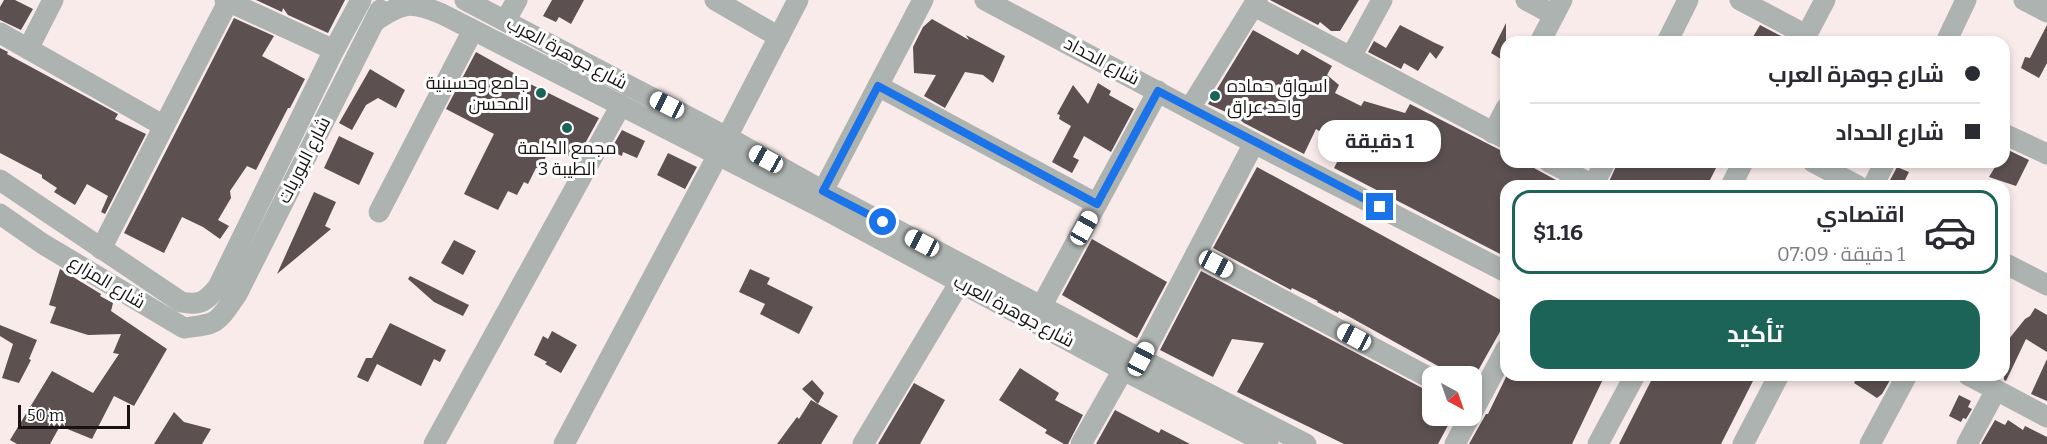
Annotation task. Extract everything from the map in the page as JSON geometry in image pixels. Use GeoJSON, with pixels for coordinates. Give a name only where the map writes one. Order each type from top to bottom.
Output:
{"type":"FeatureCollection","features":[{"type":"Feature","properties":{"kind":"street"},"geometry":{"type":"LineString","coordinates":[[28,49],[53,0]]}},
{"type":"Feature","properties":{"kind":"street","name":"شارع البوريات"},"geometry":{"type":"LineString","coordinates":[[219,319],[237,294],[270,204],[280,159],[361,0]]}},
{"type":"Feature","properties":{"kind":"street","name":"شارع البوريات"},"geometry":{"type":"LineString","coordinates":[[208,299],[218,287],[270,204],[301,165],[386,0]]}},
{"type":"Feature","properties":{"kind":"street","name":"شارع جوهرة العرب"},"geometry":{"type":"LineString","coordinates":[[465,0],[960,282],[1306,444]]}},
{"type":"Feature","properties":{"kind":"street"},"geometry":{"type":"LineString","coordinates":[[505,21],[517,0]]}},
{"type":"Feature","properties":{"kind":"street"},"geometry":{"type":"LineString","coordinates":[[715,0],[779,37]]}},
{"type":"Feature","properties":{"kind":"street"},"geometry":{"type":"LineString","coordinates":[[564,444],[798,0]]}},
{"type":"Feature","properties":{"kind":"street"},"geometry":{"type":"LineString","coordinates":[[823,191],[923,0]]}},
{"type":"Feature","properties":{"kind":"street","name":"شارع الحداد"},"geometry":{"type":"LineString","coordinates":[[985,0],[1254,143],[1500,269]]}},
{"type":"Feature","properties":{"kind":"street"},"geometry":{"type":"LineString","coordinates":[[1351,57],[1382,0]]}},
{"type":"Feature","properties":{"kind":"street"},"geometry":{"type":"LineString","coordinates":[[1526,0],[1558,8],[1543,36]]}},
{"type":"Feature","properties":{"kind":"street"},"geometry":{"type":"LineString","coordinates":[[1670,36],[1688,0]]}},
{"type":"Feature","properties":{"kind":"street"},"geometry":{"type":"LineString","coordinates":[[1740,0],[1799,36]]}},
{"type":"Feature","properties":{"kind":"street"},"geometry":{"type":"LineString","coordinates":[[1806,36],[1825,0]]}},
{"type":"Feature","properties":{"kind":"street"},"geometry":{"type":"LineString","coordinates":[[1949,36],[1966,0]]}},
{"type":"Feature","properties":{"kind":"street"},"geometry":{"type":"LineString","coordinates":[[2024,0],[2047,12]]}},
{"type":"Feature","properties":{"kind":"street"},"geometry":{"type":"LineString","coordinates":[[101,249],[226,1],[334,50]]}},
{"type":"Feature","properties":{"kind":"street"},"geometry":{"type":"LineString","coordinates":[[1190,108],[1255,3],[1500,136]]}},
{"type":"Feature","properties":{"kind":"street","name":"شارع جوهرة العرب"},"geometry":{"type":"LineString","coordinates":[[375,21],[399,7],[410,4],[421,5],[621,105],[722,146],[823,191],[1042,305],[1132,364],[1268,444]]}},
{"type":"Feature","properties":{"kind":"street"},"geometry":{"type":"LineString","coordinates":[[379,212],[472,30]]}},
{"type":"Feature","properties":{"kind":"street"},"geometry":{"type":"LineString","coordinates":[[0,33],[164,126]]}},
{"type":"Feature","properties":{"kind":"street"},"geometry":{"type":"LineString","coordinates":[[878,86],[1097,204]]}},
{"type":"Feature","properties":{"kind":"street"},"geometry":{"type":"LineString","coordinates":[[1042,305],[1158,91]]}},
{"type":"Feature","properties":{"kind":"street"},"geometry":{"type":"LineString","coordinates":[[434,444],[621,105]]}},
{"type":"Feature","properties":{"kind":"street"},"geometry":{"type":"LineString","coordinates":[[2010,137],[2047,154]]}},
{"type":"Feature","properties":{"kind":"street"},"geometry":{"type":"LineString","coordinates":[[1081,444],[1132,364],[1196,254],[1254,143]]}},
{"type":"Feature","properties":{"kind":"street"},"geometry":{"type":"LineString","coordinates":[[280,159],[288,169],[295,169],[301,165]]}},
{"type":"Feature","properties":{"kind":"street"},"geometry":{"type":"LineString","coordinates":[[1560,168],[1582,180]]}},
{"type":"Feature","properties":{"kind":"street"},"geometry":{"type":"LineString","coordinates":[[1824,168],[1847,180]]}},
{"type":"Feature","properties":{"kind":"street","name":"شارع المزارع"},"geometry":{"type":"LineString","coordinates":[[0,180],[181,302],[194,304],[208,299]]}},
{"type":"Feature","properties":{"kind":"street","name":"شارع المزارع"},"geometry":{"type":"LineString","coordinates":[[0,214],[43,244],[184,328],[207,325],[219,319]]}},
{"type":"Feature","properties":{"kind":"street"},"geometry":{"type":"LineString","coordinates":[[1196,254],[1422,374]]}},
{"type":"Feature","properties":{"kind":"street"},"geometry":{"type":"LineString","coordinates":[[2010,265],[2047,285]]}},
{"type":"Feature","properties":{"kind":"street"},"geometry":{"type":"LineString","coordinates":[[863,444],[960,282]]}},
{"type":"Feature","properties":{"kind":"street"},"geometry":{"type":"LineString","coordinates":[[1482,392],[1500,360]]}},
{"type":"Feature","properties":{"kind":"street"},"geometry":{"type":"LineString","coordinates":[[1598,444],[1632,381]]}},
{"type":"Feature","properties":{"kind":"street"},"geometry":{"type":"LineString","coordinates":[[1743,444],[1776,381]]}},
{"type":"Feature","properties":{"kind":"street"},"geometry":{"type":"LineString","coordinates":[[1870,444],[1904,381]]}},
{"type":"Feature","properties":{"kind":"street"},"geometry":{"type":"LineString","coordinates":[[1979,381],[2047,417]]}},
{"type":"Feature","properties":{"kind":"street"},"geometry":{"type":"LineString","coordinates":[[1967,444],[1996,390]]}},
{"type":"Feature","properties":{"kind":"street"},"geometry":{"type":"LineString","coordinates":[[1455,444],[1464,426]]}},
{"type":"Feature","properties":{"kind":"building"},"geometry":{"type":"Polygon","coordinates":[[[4,0],[15,0],[33,9],[21,30],[0,20],[0,7],[4,0]]]}},
{"type":"Feature","properties":{"kind":"building"},"geometry":{"type":"Polygon","coordinates":[[[256,0],[345,0],[328,33],[288,15],[283,8],[282,12],[256,0]]]}},
{"type":"Feature","properties":{"kind":"building"},"geometry":{"type":"Polygon","coordinates":[[[552,0],[584,0],[571,24],[559,17],[556,22],[543,16],[552,0]]]}},
{"type":"Feature","properties":{"kind":"building"},"geometry":{"type":"Polygon","coordinates":[[[1270,0],[1359,0],[1340,31],[1331,31],[1320,22],[1318,25],[1270,0]]]}},
{"type":"Feature","properties":{"kind":"building"},"geometry":{"type":"Polygon","coordinates":[[[234,18],[274,36],[262,56],[305,79],[256,170],[247,166],[230,191],[231,198],[218,220],[229,226],[220,239],[203,227],[182,217],[164,253],[124,233],[234,18]]]}},
{"type":"Feature","properties":{"kind":"building"},"geometry":{"type":"Polygon","coordinates":[[[932,19],[969,40],[966,35],[1005,56],[993,83],[983,75],[965,72],[945,108],[924,96],[936,75],[914,73],[913,47],[923,27],[932,19]]]}},
{"type":"Feature","properties":{"kind":"building"},"geometry":{"type":"Polygon","coordinates":[[[1506,23],[1506,36],[1500,36],[1500,58],[1491,53],[1506,23]]]}},
{"type":"Feature","properties":{"kind":"building"},"geometry":{"type":"Polygon","coordinates":[[[1400,25],[1444,47],[1436,59],[1430,52],[1418,71],[1404,63],[1401,69],[1368,52],[1374,41],[1386,48],[1400,25]]]}},
{"type":"Feature","properties":{"kind":"building"},"geometry":{"type":"Polygon","coordinates":[[[1760,25],[1781,36],[1754,36],[1760,25]]]}},
{"type":"Feature","properties":{"kind":"building"},"geometry":{"type":"Polygon","coordinates":[[[2047,25],[2047,63],[2039,78],[2021,68],[2025,57],[2030,58],[2047,25]]]}},
{"type":"Feature","properties":{"kind":"building"},"geometry":{"type":"Polygon","coordinates":[[[1253,30],[1298,55],[1302,49],[1332,66],[1327,75],[1339,85],[1335,93],[1361,106],[1364,101],[1405,113],[1410,104],[1500,150],[1500,168],[1534,168],[1556,180],[1500,180],[1500,254],[1334,168],[1345,147],[1316,129],[1304,154],[1244,123],[1237,117],[1208,104],[1253,30]]]}},
{"type":"Feature","properties":{"kind":"building"},"geometry":{"type":"Polygon","coordinates":[[[0,48],[8,52],[7,54],[118,114],[115,119],[146,134],[105,214],[101,212],[108,196],[87,184],[75,205],[54,192],[57,188],[42,178],[42,175],[0,153],[0,48]]]}},
{"type":"Feature","properties":{"kind":"building"},"geometry":{"type":"Polygon","coordinates":[[[476,52],[519,76],[518,78],[599,118],[576,160],[551,147],[528,184],[524,182],[517,195],[508,191],[498,210],[464,194],[494,134],[446,109],[476,52]]]}},
{"type":"Feature","properties":{"kind":"building"},"geometry":{"type":"Polygon","coordinates":[[[370,69],[405,90],[396,108],[378,98],[366,105],[352,130],[339,123],[370,69]]]}},
{"type":"Feature","properties":{"kind":"building"},"geometry":{"type":"Polygon","coordinates":[[[1098,83],[1111,91],[1109,95],[1134,109],[1111,152],[1084,136],[1073,157],[1079,160],[1072,173],[1052,162],[1071,126],[1059,119],[1060,115],[1057,114],[1073,85],[1088,104],[1098,83]]]}},
{"type":"Feature","properties":{"kind":"building"},"geometry":{"type":"Polygon","coordinates":[[[622,130],[645,141],[637,158],[623,152],[622,156],[610,151],[622,130]]]}},
{"type":"Feature","properties":{"kind":"building"},"geometry":{"type":"Polygon","coordinates":[[[339,136],[374,153],[359,185],[324,168],[339,136]]]}},
{"type":"Feature","properties":{"kind":"building"},"geometry":{"type":"Polygon","coordinates":[[[2010,151],[2029,160],[2016,186],[2010,184],[2010,180],[1989,177],[1994,168],[2010,168],[2010,151]]]}},
{"type":"Feature","properties":{"kind":"building"},"geometry":{"type":"Polygon","coordinates":[[[668,153],[697,167],[685,189],[657,175],[668,153]]]}},
{"type":"Feature","properties":{"kind":"building"},"geometry":{"type":"Polygon","coordinates":[[[1257,167],[1500,300],[1500,332],[1481,366],[1438,366],[1339,311],[1338,313],[1292,288],[1291,290],[1213,248],[1257,167]]]}},
{"type":"Feature","properties":{"kind":"building"},"geometry":{"type":"Polygon","coordinates":[[[1615,168],[1716,168],[1710,180],[1610,180],[1615,168]]]}},
{"type":"Feature","properties":{"kind":"building"},"geometry":{"type":"Polygon","coordinates":[[[1896,168],[1909,172],[1905,180],[1890,180],[1896,168]]]}},
{"type":"Feature","properties":{"kind":"building"},"geometry":{"type":"Polygon","coordinates":[[[314,192],[336,202],[325,226],[331,229],[277,274],[314,192]]]}},
{"type":"Feature","properties":{"kind":"building"},"geometry":{"type":"Polygon","coordinates":[[[1092,239],[1167,282],[1137,338],[1062,295],[1092,239]]]}},
{"type":"Feature","properties":{"kind":"building"},"geometry":{"type":"Polygon","coordinates":[[[454,240],[476,251],[463,275],[441,263],[454,240]]]}},
{"type":"Feature","properties":{"kind":"building"},"geometry":{"type":"Polygon","coordinates":[[[60,269],[101,294],[100,296],[113,303],[111,311],[167,349],[134,406],[114,396],[92,439],[60,426],[50,444],[17,444],[10,440],[52,371],[93,393],[119,354],[113,353],[121,334],[88,335],[50,323],[56,307],[49,305],[60,269]]]}},
{"type":"Feature","properties":{"kind":"building"},"geometry":{"type":"Polygon","coordinates":[[[750,269],[770,278],[767,284],[813,307],[799,334],[760,314],[765,304],[739,292],[750,269]]]}},
{"type":"Feature","properties":{"kind":"building"},"geometry":{"type":"Polygon","coordinates":[[[1201,271],[1422,388],[1422,426],[1448,426],[1438,444],[1344,444],[1237,392],[1264,343],[1232,339],[1213,377],[1160,350],[1201,271]]]}},
{"type":"Feature","properties":{"kind":"building"},"geometry":{"type":"Polygon","coordinates":[[[410,276],[469,305],[463,316],[434,302],[408,279],[410,276]]]}},
{"type":"Feature","properties":{"kind":"building"},"geometry":{"type":"Polygon","coordinates":[[[2035,308],[2047,315],[2047,352],[2026,339],[2010,373],[2010,338],[2035,308]]]}},
{"type":"Feature","properties":{"kind":"building"},"geometry":{"type":"Polygon","coordinates":[[[390,323],[446,350],[440,362],[434,359],[421,386],[377,364],[368,382],[357,377],[366,358],[372,358],[390,323]]]}},
{"type":"Feature","properties":{"kind":"building"},"geometry":{"type":"Polygon","coordinates":[[[0,325],[37,340],[29,359],[31,360],[19,383],[2,378],[13,344],[0,336],[0,325]]]}},
{"type":"Feature","properties":{"kind":"building"},"geometry":{"type":"Polygon","coordinates":[[[552,331],[577,345],[561,373],[534,355],[543,336],[548,339],[552,331]]]}},
{"type":"Feature","properties":{"kind":"building"},"geometry":{"type":"Polygon","coordinates":[[[2047,359],[2047,401],[2031,394],[2047,359]]]}},
{"type":"Feature","properties":{"kind":"building"},"geometry":{"type":"Polygon","coordinates":[[[1020,368],[1059,393],[1055,400],[1083,415],[1068,444],[1045,433],[1047,430],[999,400],[1020,368]]]}},
{"type":"Feature","properties":{"kind":"building"},"geometry":{"type":"Polygon","coordinates":[[[812,380],[824,393],[818,404],[802,389],[812,380]]]}},
{"type":"Feature","properties":{"kind":"building"},"geometry":{"type":"Polygon","coordinates":[[[1504,381],[1602,381],[1572,444],[1469,444],[1479,426],[1482,426],[1504,381]]]}},
{"type":"Feature","properties":{"kind":"building"},"geometry":{"type":"Polygon","coordinates":[[[1651,381],[1753,381],[1721,444],[1619,444],[1651,381]]]}},
{"type":"Feature","properties":{"kind":"building"},"geometry":{"type":"Polygon","coordinates":[[[1855,381],[1890,381],[1877,398],[1854,383],[1855,381]]]}},
{"type":"Feature","properties":{"kind":"building"},"geometry":{"type":"Polygon","coordinates":[[[914,383],[945,400],[920,444],[878,444],[914,383]]]}},
{"type":"Feature","properties":{"kind":"building"},"geometry":{"type":"Polygon","coordinates":[[[1959,395],[1971,401],[1968,407],[1972,409],[1966,419],[1963,418],[1961,422],[1949,416],[1959,395]]]}},
{"type":"Feature","properties":{"kind":"building"},"geometry":{"type":"Polygon","coordinates":[[[811,400],[838,416],[821,444],[777,444],[797,417],[799,419],[811,400]]]}},
{"type":"Feature","properties":{"kind":"building"},"geometry":{"type":"Polygon","coordinates":[[[1115,410],[1159,433],[1161,429],[1190,444],[1096,444],[1115,410]]]}},
{"type":"Feature","properties":{"kind":"building"},"geometry":{"type":"Polygon","coordinates":[[[174,412],[184,422],[211,429],[202,444],[154,444],[174,412]]]}},
{"type":"Feature","properties":{"kind":"building"},"geometry":{"type":"Polygon","coordinates":[[[1995,420],[2005,425],[2008,420],[2023,430],[2025,426],[2047,437],[2047,444],[1981,444],[1995,420]]]}},
{"type":"Feature","properties":{"kind":"place","name":"جامع وحسينية المحسن"},"geometry":{"type":"Point","coordinates":[541,93]}},
{"type":"Feature","properties":{"kind":"place","name":"اسواق حماده واحد عراق"},"geometry":{"type":"Point","coordinates":[1215,96]}},
{"type":"Feature","properties":{"kind":"place","name":"مجمع الكلمة الطيبة 3"},"geometry":{"type":"Point","coordinates":[567,128]}},
{"type":"Feature","properties":{"kind":"route"},"geometry":{"type":"LineString","coordinates":[[883,222],[823,191],[878,86],[1097,204],[1158,91],[1380,207]]}}]}
